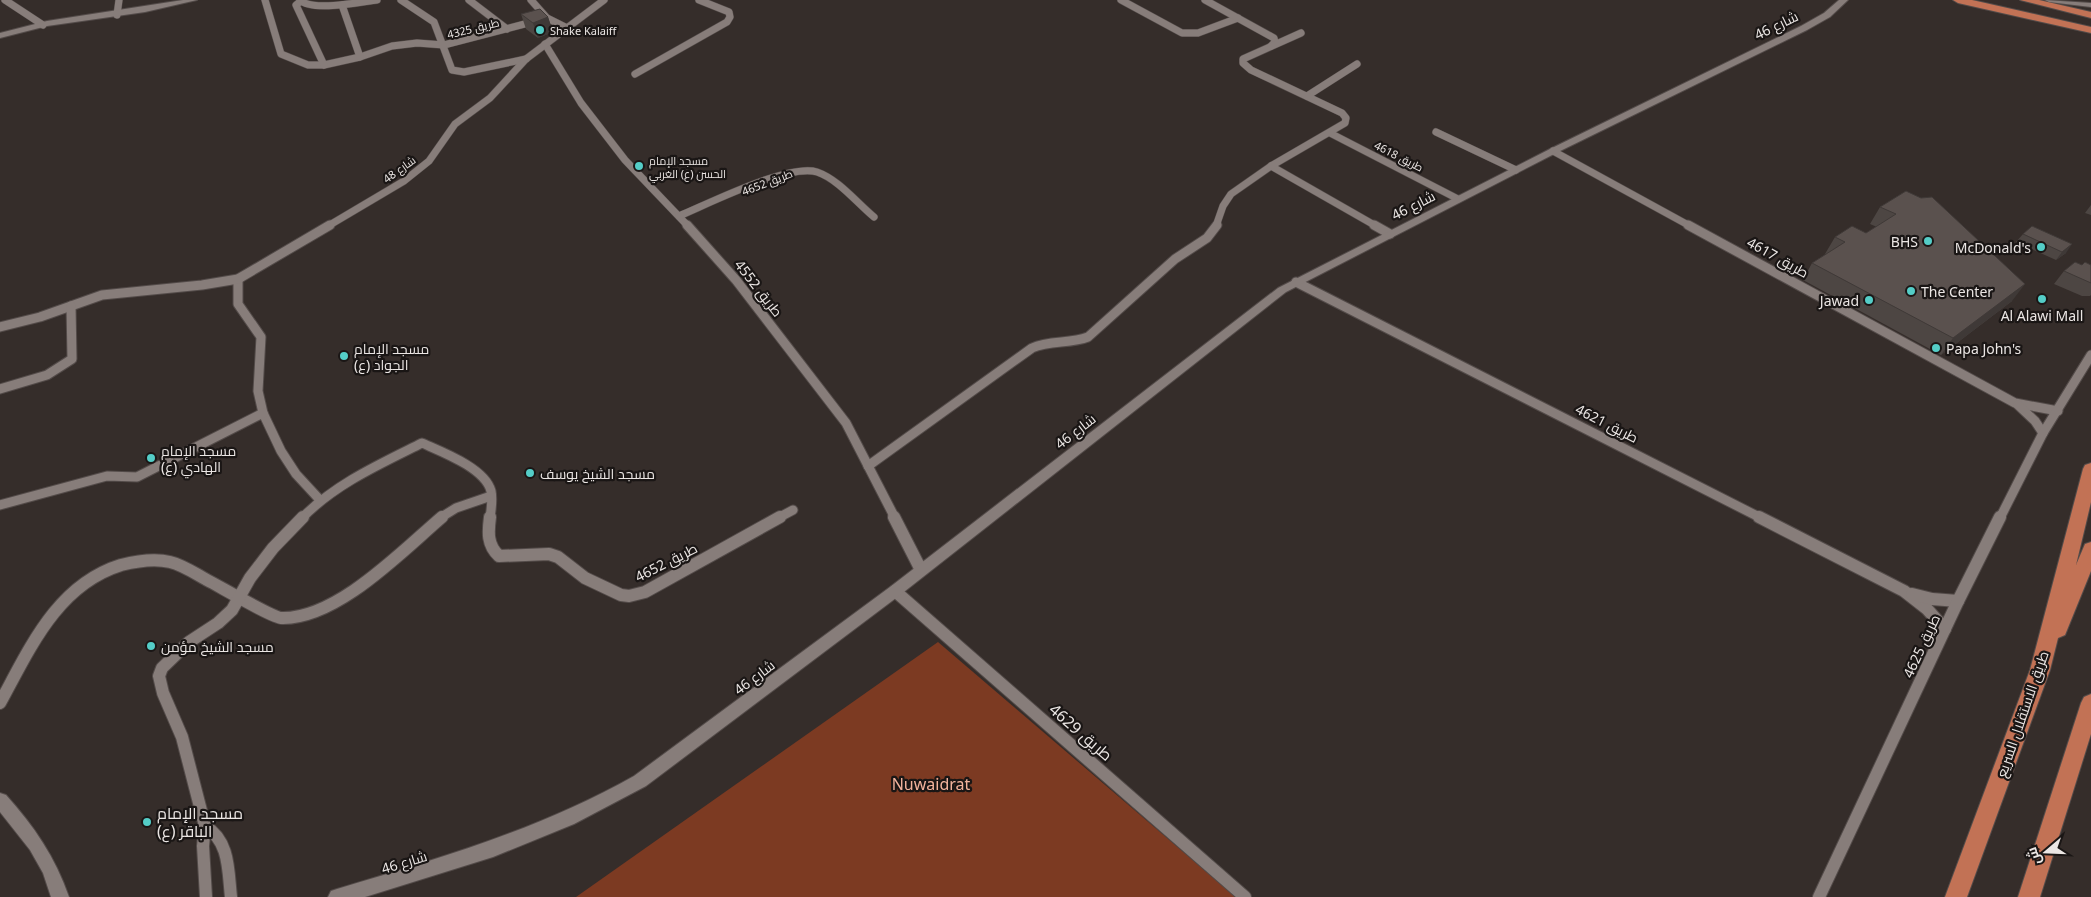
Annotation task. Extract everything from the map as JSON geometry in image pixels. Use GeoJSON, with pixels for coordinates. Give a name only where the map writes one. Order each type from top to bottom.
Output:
{"type":"FeatureCollection","features":[{"type":"Feature","properties":{"kind":"main road"},"geometry":{"type":"LineString","coordinates":[[1958,0],[2091,30]]}},
{"type":"Feature","properties":{"kind":"main road"},"geometry":{"type":"LineString","coordinates":[[1992,0],[2091,22]]}},
{"type":"Feature","properties":{"kind":"main road"},"geometry":{"type":"LineString","coordinates":[[2025,0],[2091,13]]}},
{"type":"Feature","properties":{"kind":"main road"},"geometry":{"type":"LineString","coordinates":[[2015,13],[2091,37]]}},
{"type":"Feature","properties":{"kind":"main road","name":"طريق الاستقلال السريع"},"geometry":{"type":"LineString","coordinates":[[1956,897],[2040,670],[2091,469]]}},
{"type":"Feature","properties":{"kind":"main road"},"geometry":{"type":"LineString","coordinates":[[2040,670],[2082,575],[2091,549]]}},
{"type":"Feature","properties":{"kind":"main road"},"geometry":{"type":"LineString","coordinates":[[2029,897],[2091,703]]}},
{"type":"Feature","properties":{"kind":"street"},"geometry":{"type":"LineString","coordinates":[[117,15],[119,0]]}},
{"type":"Feature","properties":{"kind":"street"},"geometry":{"type":"LineString","coordinates":[[0,36],[43,25],[117,15],[193,0]]}},
{"type":"Feature","properties":{"kind":"street"},"geometry":{"type":"LineString","coordinates":[[265,0],[281,54],[308,65],[324,66],[296,5],[300,1],[316,6],[342,5],[377,0]]}},
{"type":"Feature","properties":{"kind":"street"},"geometry":{"type":"LineString","coordinates":[[401,0],[434,22],[444,45],[450,67],[457,72],[526,59]]}},
{"type":"Feature","properties":{"kind":"street","name":"طريق 4325"},"geometry":{"type":"LineString","coordinates":[[469,0],[506,29]]}},
{"type":"Feature","properties":{"kind":"street"},"geometry":{"type":"LineString","coordinates":[[531,0],[547,18],[567,28]]}},
{"type":"Feature","properties":{"kind":"street","name":"شارع 48"},"geometry":{"type":"LineString","coordinates":[[0,327],[40,317],[102,295],[202,286],[238,279],[404,181],[429,161],[455,124],[490,98],[526,59],[604,0]]}},
{"type":"Feature","properties":{"kind":"street"},"geometry":{"type":"LineString","coordinates":[[635,74],[727,22],[730,17],[729,12],[716,5],[699,0]]}},
{"type":"Feature","properties":{"kind":"street"},"geometry":{"type":"LineString","coordinates":[[1121,0],[1182,33],[1198,33],[1238,18]]}},
{"type":"Feature","properties":{"kind":"street"},"geometry":{"type":"LineString","coordinates":[[1205,0],[1274,38],[1271,46]]}},
{"type":"Feature","properties":{"kind":"street","name":"شارع 46"},"geometry":{"type":"LineString","coordinates":[[337,897],[471,857],[602,804],[640,781],[895,591],[1250,313],[1296,282],[1553,151],[1804,28],[1827,15],[1844,0]]}},
{"type":"Feature","properties":{"kind":"street"},"geometry":{"type":"LineString","coordinates":[[2049,0],[2091,5]]}},
{"type":"Feature","properties":{"kind":"street"},"geometry":{"type":"LineString","coordinates":[[0,6],[7,1],[43,25]]}},
{"type":"Feature","properties":{"kind":"street"},"geometry":{"type":"LineString","coordinates":[[342,5],[360,57]]}},
{"type":"Feature","properties":{"kind":"street","name":"طريق 4325"},"geometry":{"type":"LineString","coordinates":[[324,66],[360,57],[376,50],[404,44],[444,45],[547,18]]}},
{"type":"Feature","properties":{"kind":"street"},"geometry":{"type":"LineString","coordinates":[[868,466],[1032,348],[1041,344],[1073,342],[1088,337],[1175,259],[1207,238],[1218,223],[1225,202],[1236,191],[1271,166],[1330,133],[1345,122],[1346,118],[1342,113],[1251,70],[1243,63],[1243,59],[1301,33]]}},
{"type":"Feature","properties":{"kind":"street","name":"طريق 4552"},"geometry":{"type":"LineString","coordinates":[[545,44],[581,103],[604,133],[635,172],[679,216],[736,280],[846,423],[921,570]]}},
{"type":"Feature","properties":{"kind":"street"},"geometry":{"type":"LineString","coordinates":[[1307,96],[1357,64]]}},
{"type":"Feature","properties":{"kind":"street"},"geometry":{"type":"LineString","coordinates":[[1436,132],[1516,170]]}},
{"type":"Feature","properties":{"kind":"street","name":"طريق 4618"},"geometry":{"type":"LineString","coordinates":[[1330,133],[1458,199]]}},
{"type":"Feature","properties":{"kind":"street","name":"طريق 4617"},"geometry":{"type":"LineString","coordinates":[[1553,151],[2015,403],[2035,421],[2043,433]]}},
{"type":"Feature","properties":{"kind":"street"},"geometry":{"type":"LineString","coordinates":[[1271,166],[1390,234]]}},
{"type":"Feature","properties":{"kind":"street","name":"طريق 4652"},"geometry":{"type":"LineString","coordinates":[[679,216],[786,173],[806,170],[822,175],[874,217]]}},
{"type":"Feature","properties":{"kind":"street"},"geometry":{"type":"LineString","coordinates":[[238,279],[238,304],[261,337],[257,382],[263,413],[281,451],[296,474],[320,500]]}},
{"type":"Feature","properties":{"kind":"street","name":"طريق 4621"},"geometry":{"type":"LineString","coordinates":[[1296,282],[1904,591],[1932,599],[1958,601]]}},
{"type":"Feature","properties":{"kind":"street"},"geometry":{"type":"LineString","coordinates":[[0,389],[47,375],[62,368],[72,359],[71,306]]}},
{"type":"Feature","properties":{"kind":"street","name":"طريق 4625"},"geometry":{"type":"LineString","coordinates":[[1819,897],[1958,601],[2043,433],[2091,355]]}},
{"type":"Feature","properties":{"kind":"street","name":"طريق 4617"},"geometry":{"type":"LineString","coordinates":[[2015,403],[2058,411]]}},
{"type":"Feature","properties":{"kind":"street"},"geometry":{"type":"LineString","coordinates":[[0,505],[106,476],[137,477],[263,413]]}},
{"type":"Feature","properties":{"kind":"street"},"geometry":{"type":"LineString","coordinates":[[0,703],[61,601],[78,585],[99,573],[121,564],[162,559],[174,563],[240,599],[280,618],[314,613],[344,599],[442,517],[456,508],[491,496],[489,484],[480,474],[422,443],[372,468],[320,500],[274,548],[250,578],[240,599],[232,610],[218,623],[189,642],[162,668],[159,676],[163,693],[182,737],[205,826],[203,846],[208,894]]}},
{"type":"Feature","properties":{"kind":"street","name":"طريق 4652"},"geometry":{"type":"LineString","coordinates":[[491,496],[489,545],[493,552],[499,556],[549,554],[558,557],[585,578],[620,595],[629,596],[644,592],[793,510]]}},
{"type":"Feature","properties":{"kind":"street","name":"طريق 4629"},"geometry":{"type":"LineString","coordinates":[[895,591],[1245,897]]}},
{"type":"Feature","properties":{"kind":"street","name":"طريق 4621"},"geometry":{"type":"LineString","coordinates":[[1904,591],[1926,609],[1945,629]]}},
{"type":"Feature","properties":{"kind":"street"},"geometry":{"type":"LineString","coordinates":[[0,800],[33,838],[52,870],[60,897]]}},
{"type":"Feature","properties":{"kind":"street"},"geometry":{"type":"LineString","coordinates":[[205,826],[216,832],[223,842],[231,897]]}},
{"type":"Feature","properties":{"kind":"green space","name":"Nuwaidrat"},"geometry":{"type":"Polygon","coordinates":[[[938,642],[1236,897],[576,897],[938,642]]]}},
{"type":"Feature","properties":{"kind":"building"},"geometry":{"type":"Polygon","coordinates":[[[540,9],[548,17],[533,23],[521,14],[540,9]]]}},
{"type":"Feature","properties":{"kind":"building","name":"The Center"},"geometry":{"type":"Polygon","coordinates":[[[1906,191],[1921,198],[1932,197],[2025,284],[1953,338],[1812,263],[1845,242],[1835,237],[1852,226],[1866,233],[1896,214],[1880,207],[1906,191]]]}},
{"type":"Feature","properties":{"kind":"building"},"geometry":{"type":"Polygon","coordinates":[[[2032,226],[2072,244],[2062,252],[2023,234],[2032,226]]]}},
{"type":"Feature","properties":{"kind":"building"},"geometry":{"type":"Polygon","coordinates":[[[2075,262],[2082,265],[2085,262],[2091,265],[2091,283],[2064,271],[2075,262]]]}},
{"type":"Feature","properties":{"kind":"place","name":"Shake Kalaiff"},"geometry":{"type":"Point","coordinates":[540,30]}},
{"type":"Feature","properties":{"kind":"place","name":"مسجد الإمام الحسن (ع) الغربي"},"geometry":{"type":"Point","coordinates":[639,166]}},
{"type":"Feature","properties":{"kind":"place","name":"BHS"},"geometry":{"type":"Point","coordinates":[1928,241]}},
{"type":"Feature","properties":{"kind":"place","name":"McDonald's"},"geometry":{"type":"Point","coordinates":[2041,247]}},
{"type":"Feature","properties":{"kind":"place","name":"The Center"},"geometry":{"type":"Point","coordinates":[1911,291]}},
{"type":"Feature","properties":{"kind":"place","name":"Al Alawi Mall"},"geometry":{"type":"Point","coordinates":[2042,299]}},
{"type":"Feature","properties":{"kind":"place","name":"Jawad"},"geometry":{"type":"Point","coordinates":[1869,300]}},
{"type":"Feature","properties":{"kind":"place","name":"Papa John's"},"geometry":{"type":"Point","coordinates":[1936,348]}},
{"type":"Feature","properties":{"kind":"place","name":"مسجد الإمام الجواد (ع)"},"geometry":{"type":"Point","coordinates":[344,356]}},
{"type":"Feature","properties":{"kind":"place","name":"مسجد الإمام الهادي (ع)"},"geometry":{"type":"Point","coordinates":[151,458]}},
{"type":"Feature","properties":{"kind":"place","name":"مسجد الشيخ يوسف"},"geometry":{"type":"Point","coordinates":[530,473]}},
{"type":"Feature","properties":{"kind":"place","name":"مسجد الشيخ مؤمن"},"geometry":{"type":"Point","coordinates":[151,646]}},
{"type":"Feature","properties":{"kind":"place","name":"مسجد الإمام الباقر (ع)"},"geometry":{"type":"Point","coordinates":[147,822]}}]}
